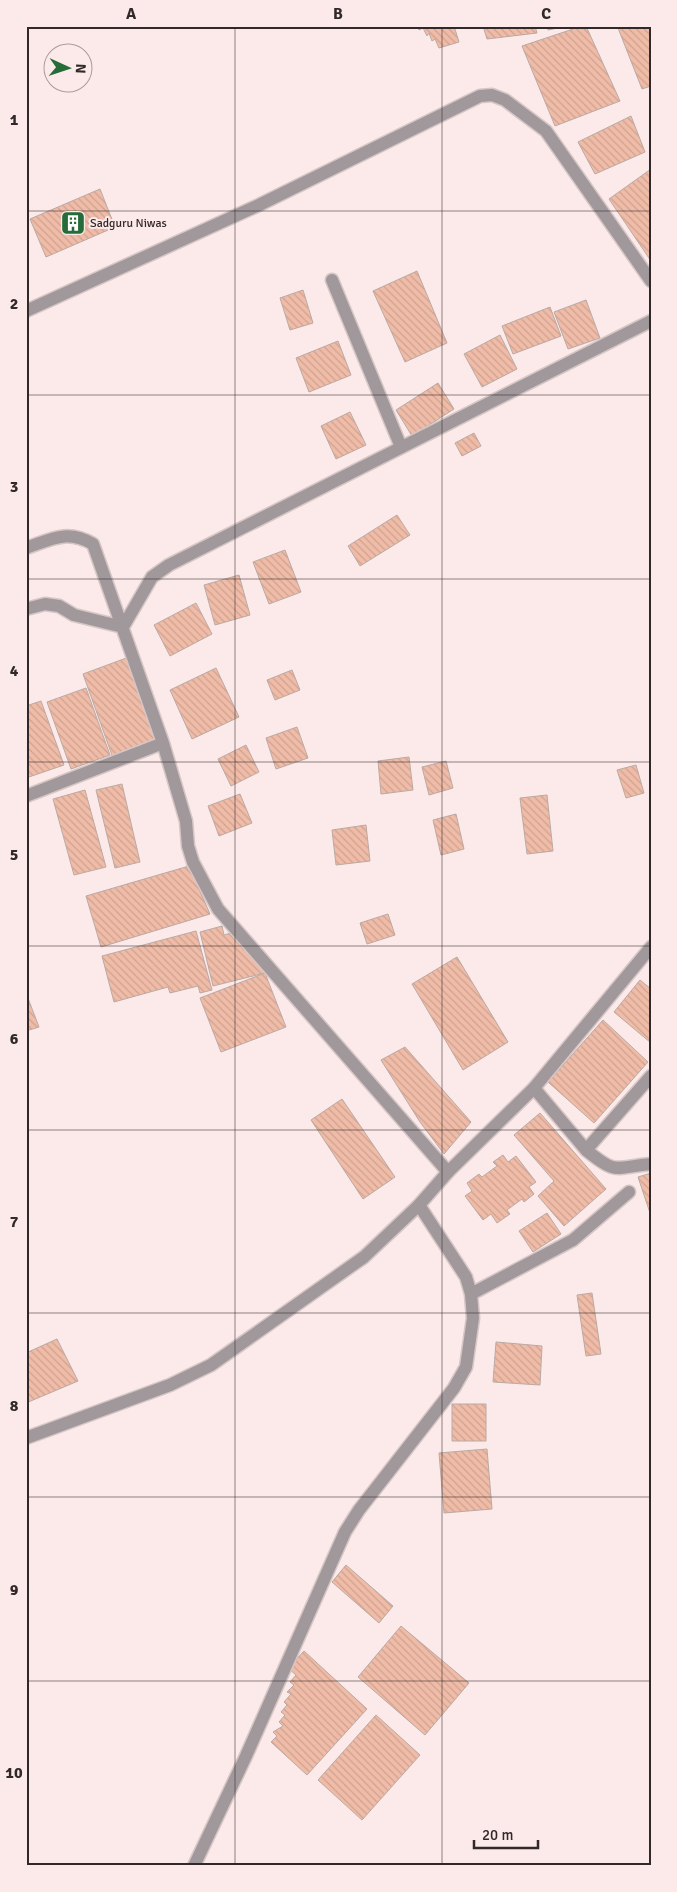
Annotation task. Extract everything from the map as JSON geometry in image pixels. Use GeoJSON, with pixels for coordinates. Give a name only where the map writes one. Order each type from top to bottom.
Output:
{"type":"FeatureCollection","features":[{"type":"Feature","properties":{"kind":"street"},"geometry":{"type":"LineString","coordinates":[[26,311],[259,205],[480,96],[492,95],[505,100],[546,131],[651,281]]}},
{"type":"Feature","properties":{"kind":"street"},"geometry":{"type":"LineString","coordinates":[[332,280],[401,447]]}},
{"type":"Feature","properties":{"kind":"street"},"geometry":{"type":"LineString","coordinates":[[123,627],[152,578],[169,565],[651,321]]}},
{"type":"Feature","properties":{"kind":"street"},"geometry":{"type":"LineString","coordinates":[[26,548],[64,535],[80,537],[93,544],[163,743],[186,821],[188,846],[193,862],[218,909],[448,1172]]}},
{"type":"Feature","properties":{"kind":"street"},"geometry":{"type":"LineString","coordinates":[[26,610],[45,604],[59,606],[74,615],[123,627]]}},
{"type":"Feature","properties":{"kind":"street"},"geometry":{"type":"LineString","coordinates":[[26,796],[163,743]]}},
{"type":"Feature","properties":{"kind":"street"},"geometry":{"type":"LineString","coordinates":[[26,1438],[170,1386],[211,1365],[364,1257],[419,1205],[448,1172],[534,1088],[651,947]]}},
{"type":"Feature","properties":{"kind":"street"},"geometry":{"type":"LineString","coordinates":[[586,1150],[651,1076]]}},
{"type":"Feature","properties":{"kind":"street"},"geometry":{"type":"LineString","coordinates":[[534,1088],[586,1150],[612,1169],[624,1169],[651,1164]]}},
{"type":"Feature","properties":{"kind":"street"},"geometry":{"type":"LineString","coordinates":[[471,1294],[572,1240],[629,1192]]}},
{"type":"Feature","properties":{"kind":"street"},"geometry":{"type":"LineString","coordinates":[[194,1866],[246,1756],[344,1532],[358,1510],[454,1388],[466,1367],[474,1318],[471,1294],[466,1277],[419,1205]]}},
{"type":"Feature","properties":{"kind":"building"},"geometry":{"type":"Polygon","coordinates":[[[417,26],[454,26],[459,42],[439,48],[435,39],[432,41],[429,33],[427,36],[423,28],[419,30],[417,26]]]}},
{"type":"Feature","properties":{"kind":"building"},"geometry":{"type":"Polygon","coordinates":[[[483,26],[535,26],[537,33],[487,39],[483,26]]]}},
{"type":"Feature","properties":{"kind":"building"},"geometry":{"type":"Polygon","coordinates":[[[547,26],[567,26],[548,30],[547,26]]]}},
{"type":"Feature","properties":{"kind":"building"},"geometry":{"type":"Polygon","coordinates":[[[586,26],[620,101],[555,126],[522,46],[586,26]]]}},
{"type":"Feature","properties":{"kind":"building"},"geometry":{"type":"Polygon","coordinates":[[[651,26],[651,86],[642,89],[618,28],[651,26]]]}},
{"type":"Feature","properties":{"kind":"building"},"geometry":{"type":"Polygon","coordinates":[[[631,116],[645,152],[595,174],[578,142],[631,116]]]}},
{"type":"Feature","properties":{"kind":"building"},"geometry":{"type":"Polygon","coordinates":[[[651,169],[651,261],[609,199],[651,169]]]}},
{"type":"Feature","properties":{"kind":"building","name":"Sadguru Niwas"},"geometry":{"type":"Polygon","coordinates":[[[100,189],[115,227],[46,257],[30,219],[100,189]]]}},
{"type":"Feature","properties":{"kind":"building"},"geometry":{"type":"Polygon","coordinates":[[[417,271],[447,343],[405,362],[373,291],[417,271]]]}},
{"type":"Feature","properties":{"kind":"building"},"geometry":{"type":"Polygon","coordinates":[[[303,290],[313,323],[290,330],[280,298],[303,290]]]}},
{"type":"Feature","properties":{"kind":"building"},"geometry":{"type":"Polygon","coordinates":[[[586,300],[600,338],[568,349],[554,312],[586,300]]]}},
{"type":"Feature","properties":{"kind":"building"},"geometry":{"type":"Polygon","coordinates":[[[550,307],[561,336],[513,354],[502,326],[550,307]]]}},
{"type":"Feature","properties":{"kind":"building"},"geometry":{"type":"Polygon","coordinates":[[[500,335],[517,369],[482,387],[464,354],[500,335]]]}},
{"type":"Feature","properties":{"kind":"building"},"geometry":{"type":"Polygon","coordinates":[[[338,341],[351,375],[309,392],[296,358],[338,341]]]}},
{"type":"Feature","properties":{"kind":"building"},"geometry":{"type":"Polygon","coordinates":[[[438,383],[454,409],[412,436],[396,410],[438,383]]]}},
{"type":"Feature","properties":{"kind":"building"},"geometry":{"type":"Polygon","coordinates":[[[350,412],[366,445],[336,459],[321,426],[350,412]]]}},
{"type":"Feature","properties":{"kind":"building"},"geometry":{"type":"Polygon","coordinates":[[[474,433],[481,446],[462,456],[455,443],[474,433]]]}},
{"type":"Feature","properties":{"kind":"building"},"geometry":{"type":"Polygon","coordinates":[[[397,515],[410,535],[360,566],[348,546],[397,515]]]}},
{"type":"Feature","properties":{"kind":"building"},"geometry":{"type":"Polygon","coordinates":[[[285,550],[301,592],[269,604],[253,562],[285,550]]]}},
{"type":"Feature","properties":{"kind":"building"},"geometry":{"type":"Polygon","coordinates":[[[239,575],[250,615],[215,625],[204,585],[239,575]]]}},
{"type":"Feature","properties":{"kind":"building"},"geometry":{"type":"Polygon","coordinates":[[[196,603],[212,634],[170,656],[154,625],[196,603]]]}},
{"type":"Feature","properties":{"kind":"building"},"geometry":{"type":"Polygon","coordinates":[[[129,657],[159,742],[113,758],[83,674],[129,657]]]}},
{"type":"Feature","properties":{"kind":"building"},"geometry":{"type":"Polygon","coordinates":[[[216,668],[239,717],[192,739],[170,690],[216,668]]]}},
{"type":"Feature","properties":{"kind":"building"},"geometry":{"type":"Polygon","coordinates":[[[292,670],[300,690],[275,700],[267,680],[292,670]]]}},
{"type":"Feature","properties":{"kind":"building"},"geometry":{"type":"Polygon","coordinates":[[[86,688],[110,755],[71,769],[47,702],[86,688]]]}},
{"type":"Feature","properties":{"kind":"building"},"geometry":{"type":"Polygon","coordinates":[[[41,701],[64,765],[26,778],[26,706],[41,701]]]}},
{"type":"Feature","properties":{"kind":"building"},"geometry":{"type":"Polygon","coordinates":[[[297,727],[308,758],[276,769],[266,738],[297,727]]]}},
{"type":"Feature","properties":{"kind":"building"},"geometry":{"type":"Polygon","coordinates":[[[246,745],[259,772],[231,786],[218,759],[246,745]]]}},
{"type":"Feature","properties":{"kind":"building"},"geometry":{"type":"Polygon","coordinates":[[[409,757],[413,790],[381,794],[378,761],[409,757]]]}},
{"type":"Feature","properties":{"kind":"building"},"geometry":{"type":"Polygon","coordinates":[[[446,761],[453,788],[429,795],[422,767],[446,761]]]}},
{"type":"Feature","properties":{"kind":"building"},"geometry":{"type":"Polygon","coordinates":[[[636,765],[644,793],[626,798],[617,770],[636,765]]]}},
{"type":"Feature","properties":{"kind":"building"},"geometry":{"type":"Polygon","coordinates":[[[122,784],[140,862],[115,868],[96,790],[122,784]]]}},
{"type":"Feature","properties":{"kind":"building"},"geometry":{"type":"Polygon","coordinates":[[[85,790],[106,867],[74,875],[53,799],[85,790]]]}},
{"type":"Feature","properties":{"kind":"building"},"geometry":{"type":"Polygon","coordinates":[[[240,794],[252,823],[219,836],[208,806],[240,794]]]}},
{"type":"Feature","properties":{"kind":"building"},"geometry":{"type":"Polygon","coordinates":[[[547,795],[553,851],[527,854],[520,798],[547,795]]]}},
{"type":"Feature","properties":{"kind":"building"},"geometry":{"type":"Polygon","coordinates":[[[456,814],[464,849],[441,855],[433,820],[456,814]]]}},
{"type":"Feature","properties":{"kind":"building"},"geometry":{"type":"Polygon","coordinates":[[[366,825],[370,861],[336,865],[332,830],[366,825]]]}},
{"type":"Feature","properties":{"kind":"building"},"geometry":{"type":"Polygon","coordinates":[[[189,866],[210,914],[101,947],[86,896],[189,866]]]}},
{"type":"Feature","properties":{"kind":"building"},"geometry":{"type":"Polygon","coordinates":[[[388,914],[395,935],[367,944],[360,923],[388,914]]]}},
{"type":"Feature","properties":{"kind":"building"},"geometry":{"type":"Polygon","coordinates":[[[222,926],[224,935],[234,932],[236,942],[241,941],[243,950],[247,949],[249,955],[254,954],[262,961],[265,973],[213,986],[200,932],[222,926]]]}},
{"type":"Feature","properties":{"kind":"building"},"geometry":{"type":"Polygon","coordinates":[[[196,931],[212,990],[200,993],[198,986],[170,993],[168,987],[114,1002],[102,956],[196,931]]]}},
{"type":"Feature","properties":{"kind":"building"},"geometry":{"type":"Polygon","coordinates":[[[457,957],[508,1042],[463,1070],[412,984],[457,957]]]}},
{"type":"Feature","properties":{"kind":"building"},"geometry":{"type":"Polygon","coordinates":[[[265,973],[286,1027],[221,1052],[200,998],[265,973]]]}},
{"type":"Feature","properties":{"kind":"building"},"geometry":{"type":"Polygon","coordinates":[[[640,980],[651,989],[651,1043],[614,1012],[640,980]]]}},
{"type":"Feature","properties":{"kind":"building"},"geometry":{"type":"Polygon","coordinates":[[[26,993],[39,1027],[26,1031],[26,993]]]}},
{"type":"Feature","properties":{"kind":"building"},"geometry":{"type":"Polygon","coordinates":[[[603,1020],[648,1062],[594,1123],[548,1082],[603,1020]]]}},
{"type":"Feature","properties":{"kind":"building"},"geometry":{"type":"Polygon","coordinates":[[[405,1047],[471,1122],[444,1154],[420,1122],[381,1060],[405,1047]]]}},
{"type":"Feature","properties":{"kind":"building"},"geometry":{"type":"Polygon","coordinates":[[[342,1099],[395,1177],[363,1199],[311,1120],[342,1099]]]}},
{"type":"Feature","properties":{"kind":"building"},"geometry":{"type":"Polygon","coordinates":[[[540,1113],[606,1189],[564,1226],[538,1196],[554,1181],[514,1135],[540,1113]]]}},
{"type":"Feature","properties":{"kind":"building"},"geometry":{"type":"Polygon","coordinates":[[[503,1155],[508,1162],[516,1156],[536,1182],[529,1187],[534,1194],[524,1202],[522,1199],[507,1210],[510,1214],[497,1223],[491,1214],[483,1220],[465,1196],[472,1191],[467,1183],[479,1174],[482,1177],[497,1166],[493,1162],[503,1155]]]}},
{"type":"Feature","properties":{"kind":"building"},"geometry":{"type":"Polygon","coordinates":[[[651,1173],[651,1216],[638,1177],[651,1173]]]}},
{"type":"Feature","properties":{"kind":"building"},"geometry":{"type":"Polygon","coordinates":[[[547,1213],[561,1234],[533,1252],[519,1231],[547,1213]]]}},
{"type":"Feature","properties":{"kind":"building"},"geometry":{"type":"Polygon","coordinates":[[[592,1293],[601,1354],[586,1356],[577,1295],[592,1293]]]}},
{"type":"Feature","properties":{"kind":"building"},"geometry":{"type":"Polygon","coordinates":[[[57,1339],[78,1381],[26,1403],[26,1353],[57,1339]]]}},
{"type":"Feature","properties":{"kind":"building"},"geometry":{"type":"Polygon","coordinates":[[[496,1342],[542,1346],[540,1385],[493,1382],[496,1342]]]}},
{"type":"Feature","properties":{"kind":"building"},"geometry":{"type":"Polygon","coordinates":[[[452,1404],[486,1404],[486,1441],[452,1441],[452,1404]]]}},
{"type":"Feature","properties":{"kind":"building"},"geometry":{"type":"Polygon","coordinates":[[[487,1449],[492,1509],[444,1513],[439,1453],[487,1449]]]}},
{"type":"Feature","properties":{"kind":"building"},"geometry":{"type":"Polygon","coordinates":[[[346,1565],[393,1606],[379,1623],[332,1582],[346,1565]]]}},
{"type":"Feature","properties":{"kind":"building"},"geometry":{"type":"Polygon","coordinates":[[[401,1626],[469,1683],[425,1735],[358,1677],[401,1626]]]}},
{"type":"Feature","properties":{"kind":"building"},"geometry":{"type":"Polygon","coordinates":[[[304,1651],[367,1709],[307,1775],[271,1742],[277,1736],[273,1732],[283,1726],[279,1722],[285,1715],[281,1712],[287,1705],[284,1702],[291,1694],[287,1692],[294,1685],[290,1682],[296,1675],[288,1668],[304,1651]]]}},
{"type":"Feature","properties":{"kind":"building"},"geometry":{"type":"Polygon","coordinates":[[[376,1715],[420,1755],[362,1820],[318,1780],[376,1715]]]}},
{"type":"Feature","properties":{"kind":"place","name":"Sadguru Niwas"},"geometry":{"type":"Point","coordinates":[73,223]}}]}
